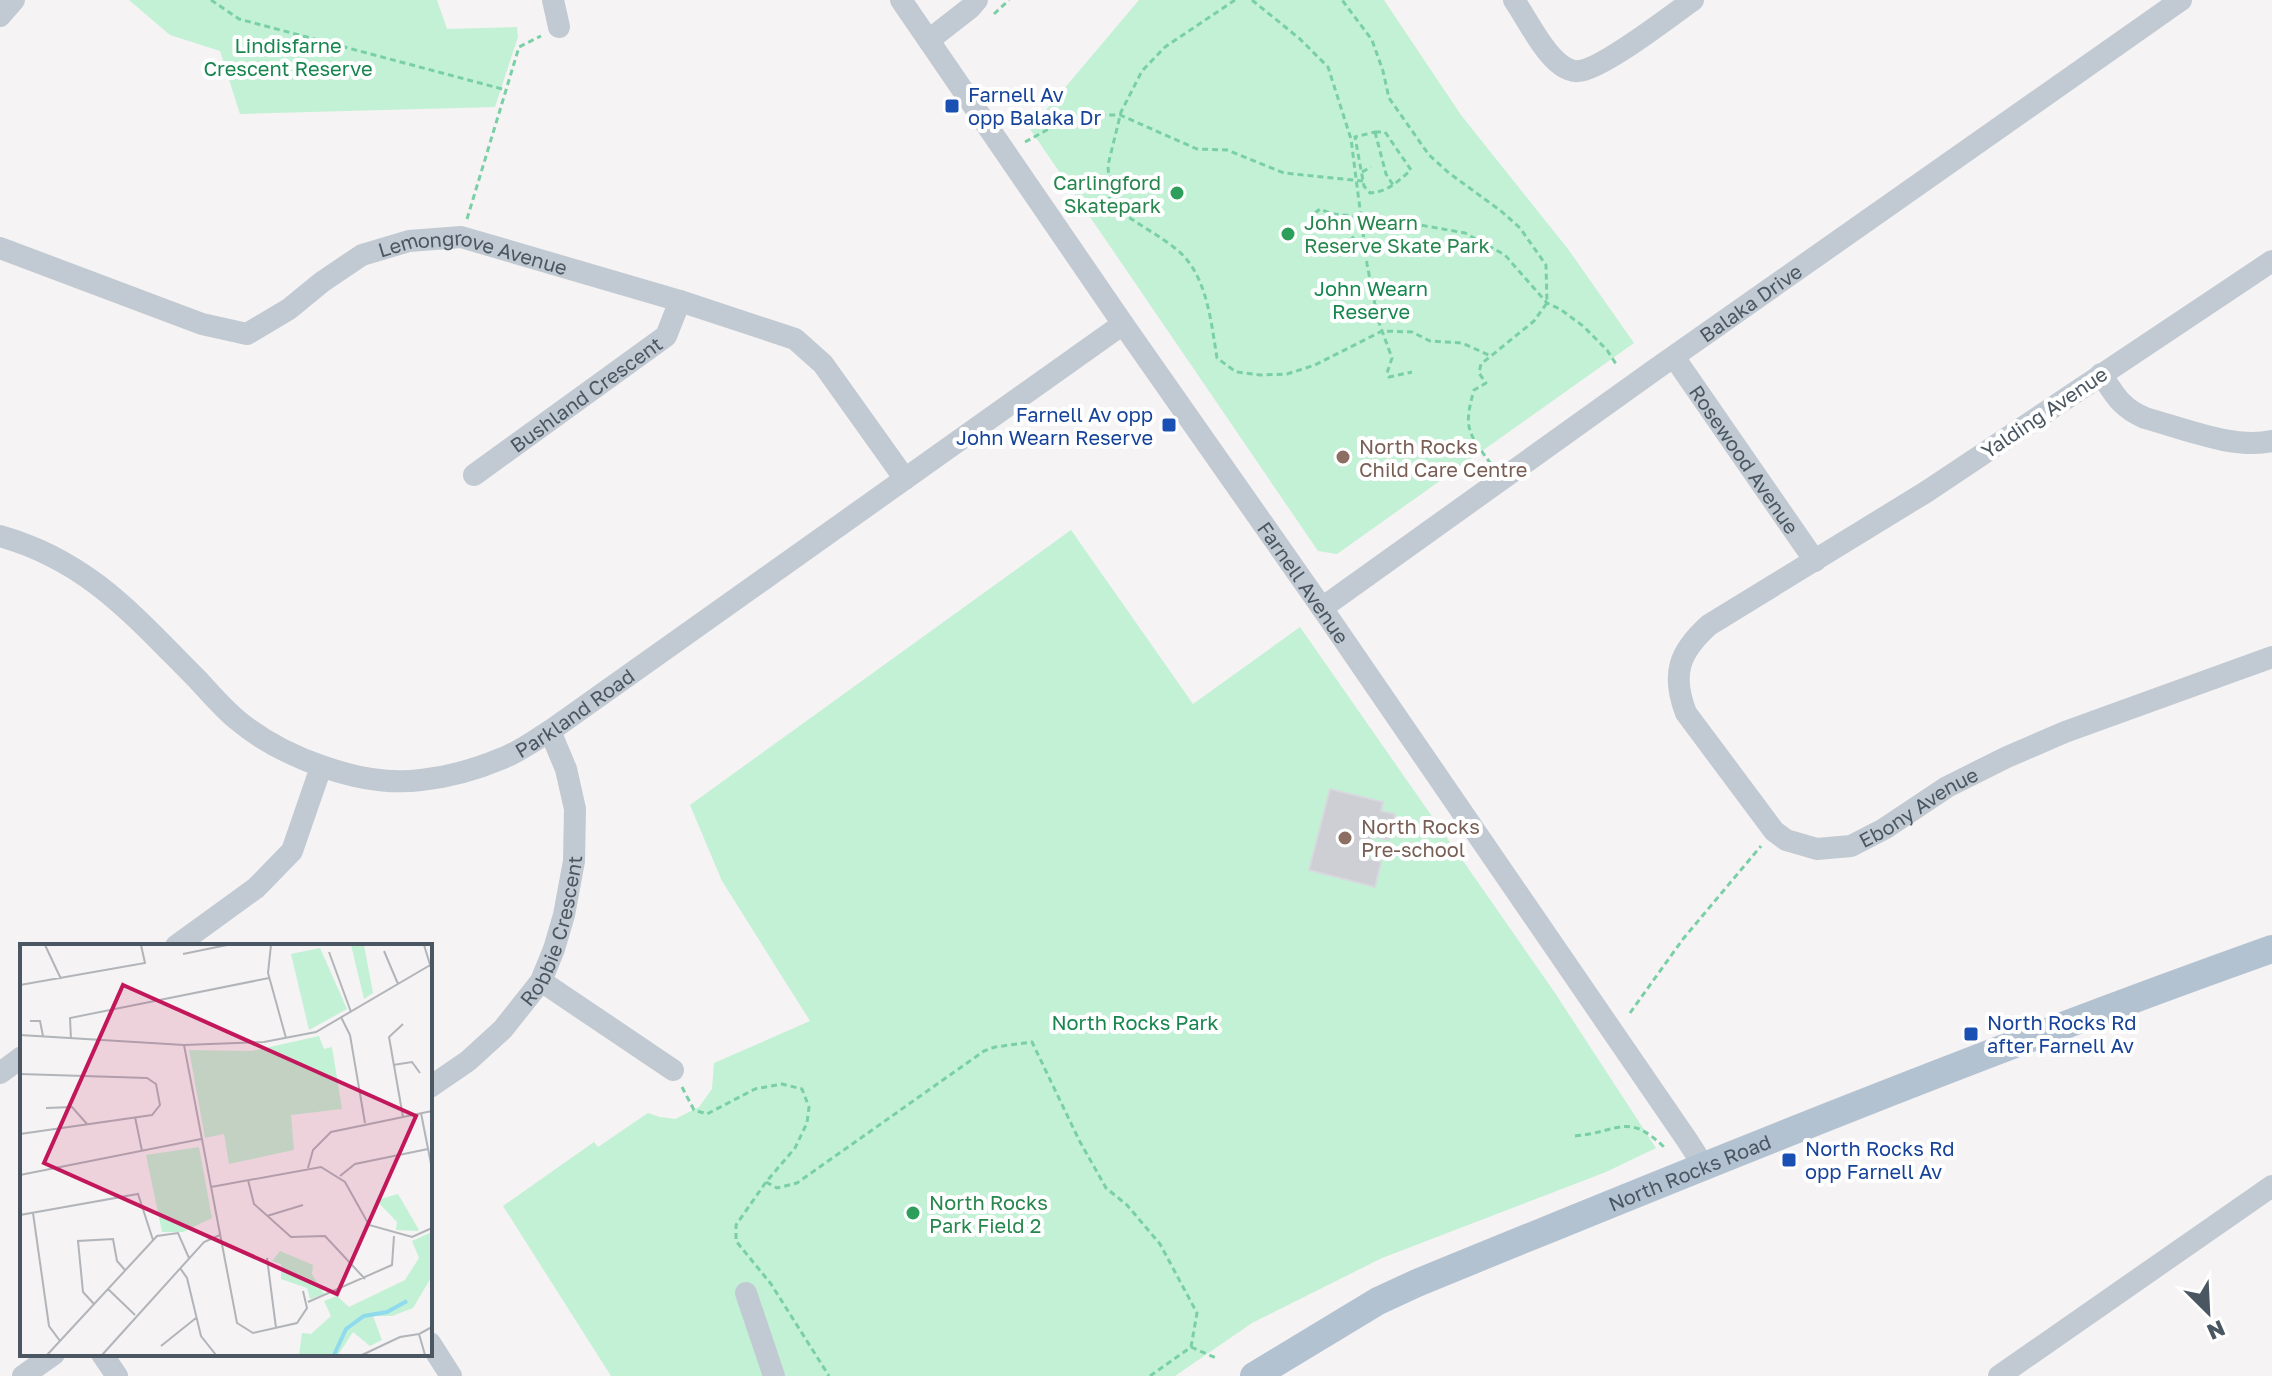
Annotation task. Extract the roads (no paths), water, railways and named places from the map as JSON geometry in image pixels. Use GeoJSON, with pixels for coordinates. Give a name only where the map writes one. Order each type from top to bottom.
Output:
{"type":"FeatureCollection","features":[{"type":"Feature","properties":{"kind":"main road","name":"North Rocks Road"},"geometry":{"type":"LineString","coordinates":[[1254,1376],[1378,1301],[1703,1165],[1986,1054],[2272,949]]}},
{"type":"Feature","properties":{"kind":"street"},"geometry":{"type":"LineString","coordinates":[[0,16],[14,0]]}},
{"type":"Feature","properties":{"kind":"street"},"geometry":{"type":"LineString","coordinates":[[553,0],[559,27]]}},
{"type":"Feature","properties":{"kind":"street","name":"Farnell Avenue"},"geometry":{"type":"LineString","coordinates":[[901,0],[1703,1165]]}},
{"type":"Feature","properties":{"kind":"street"},"geometry":{"type":"LineString","coordinates":[[929,40],[977,0]]}},
{"type":"Feature","properties":{"kind":"street"},"geometry":{"type":"LineString","coordinates":[[1514,0],[1551,56],[1562,66],[1577,72],[1612,56],[1693,0]]}},
{"type":"Feature","properties":{"kind":"street","name":"Balaka Drive"},"geometry":{"type":"LineString","coordinates":[[1322,608],[2181,0]]}},
{"type":"Feature","properties":{"kind":"street","name":"Lemongrove Avenue"},"geometry":{"type":"LineString","coordinates":[[0,248],[202,324],[247,334],[289,309],[362,255],[409,241],[461,237],[680,301],[795,339],[823,364],[905,479]]}},
{"type":"Feature","properties":{"kind":"street","name":"Yalding Avenue"},"geometry":{"type":"LineString","coordinates":[[1815,561],[1926,492],[2272,261]]}},
{"type":"Feature","properties":{"kind":"street","name":"Bushland Crescent"},"geometry":{"type":"LineString","coordinates":[[474,475],[666,336],[680,301]]}},
{"type":"Feature","properties":{"kind":"street","name":"Parkland Road"},"geometry":{"type":"LineString","coordinates":[[0,536],[46,552],[75,567],[101,586],[236,719],[274,744],[321,767],[373,778],[419,780],[468,771],[506,757],[550,731],[1123,324]]}},
{"type":"Feature","properties":{"kind":"street","name":"Rosewood Avenue"},"geometry":{"type":"LineString","coordinates":[[1674,357],[1815,561]]}},
{"type":"Feature","properties":{"kind":"street"},"geometry":{"type":"LineString","coordinates":[[2101,374],[2120,404],[2132,413],[2234,442],[2251,444],[2272,441]]}},
{"type":"Feature","properties":{"kind":"street","name":"Ebony Avenue"},"geometry":{"type":"LineString","coordinates":[[1815,561],[1709,625],[1690,645],[1679,668],[1680,697],[1686,713],[1774,831],[1786,840],[1817,849],[1851,846],[1884,829],[1947,787],[2065,732],[2272,657]]}},
{"type":"Feature","properties":{"kind":"street","name":"Robbie Crescent"},"geometry":{"type":"LineString","coordinates":[[432,1086],[468,1061],[503,1029],[541,981],[564,915],[574,861],[575,809],[566,769],[550,731]]}},
{"type":"Feature","properties":{"kind":"street"},"geometry":{"type":"LineString","coordinates":[[179,944],[256,888],[292,851],[321,767]]}},
{"type":"Feature","properties":{"kind":"street"},"geometry":{"type":"LineString","coordinates":[[541,981],[673,1070]]}},
{"type":"Feature","properties":{"kind":"street"},"geometry":{"type":"LineString","coordinates":[[0,1073],[20,1058]]}},
{"type":"Feature","properties":{"kind":"street"},"geometry":{"type":"LineString","coordinates":[[1999,1376],[2272,1186]]}},
{"type":"Feature","properties":{"kind":"street"},"geometry":{"type":"LineString","coordinates":[[746,1293],[774,1376]]}},
{"type":"Feature","properties":{"kind":"street"},"geometry":{"type":"LineString","coordinates":[[432,1346],[451,1376]]}},
{"type":"Feature","properties":{"kind":"street"},"geometry":{"type":"LineString","coordinates":[[23,1376],[51,1356]]}},
{"type":"Feature","properties":{"kind":"street"},"geometry":{"type":"LineString","coordinates":[[103,1356],[117,1376]]}},
{"type":"Feature","properties":{"kind":"place","name":"Farnell Av opp Balaka Dr"},"geometry":{"type":"Point","coordinates":[952,106]}},
{"type":"Feature","properties":{"kind":"place","name":"Carlingford Skatepark"},"geometry":{"type":"Point","coordinates":[1177,193]}},
{"type":"Feature","properties":{"kind":"place","name":"John Wearn Reserve Skate Park"},"geometry":{"type":"Point","coordinates":[1288,234]}},
{"type":"Feature","properties":{"kind":"place","name":"Farnell Av opp John Wearn Reserve"},"geometry":{"type":"Point","coordinates":[1169,425]}},
{"type":"Feature","properties":{"kind":"place","name":"North Rocks Child Care Centre"},"geometry":{"type":"Point","coordinates":[1343,457]}},
{"type":"Feature","properties":{"kind":"place","name":"North Rocks Pre-school"},"geometry":{"type":"Point","coordinates":[1345,838]}},
{"type":"Feature","properties":{"kind":"place","name":"North Rocks Rd after Farnell Av"},"geometry":{"type":"Point","coordinates":[1971,1034]}},
{"type":"Feature","properties":{"kind":"place","name":"North Rocks Rd opp Farnell Av"},"geometry":{"type":"Point","coordinates":[1789,1160]}},
{"type":"Feature","properties":{"kind":"place","name":"North Rocks Park Field 2"},"geometry":{"type":"Point","coordinates":[913,1213]}},
{"type":"Feature","properties":{"kind":"park label","name":"Lindisfarne Crescent Reserve"},"geometry":{"type":"Point","coordinates":[288,56]}},
{"type":"Feature","properties":{"kind":"park label","name":"John Wearn Reserve"},"geometry":{"type":"Point","coordinates":[1371,300]}},
{"type":"Feature","properties":{"kind":"park label","name":"North Rocks Park"},"geometry":{"type":"Point","coordinates":[1135,1022]}}]}
